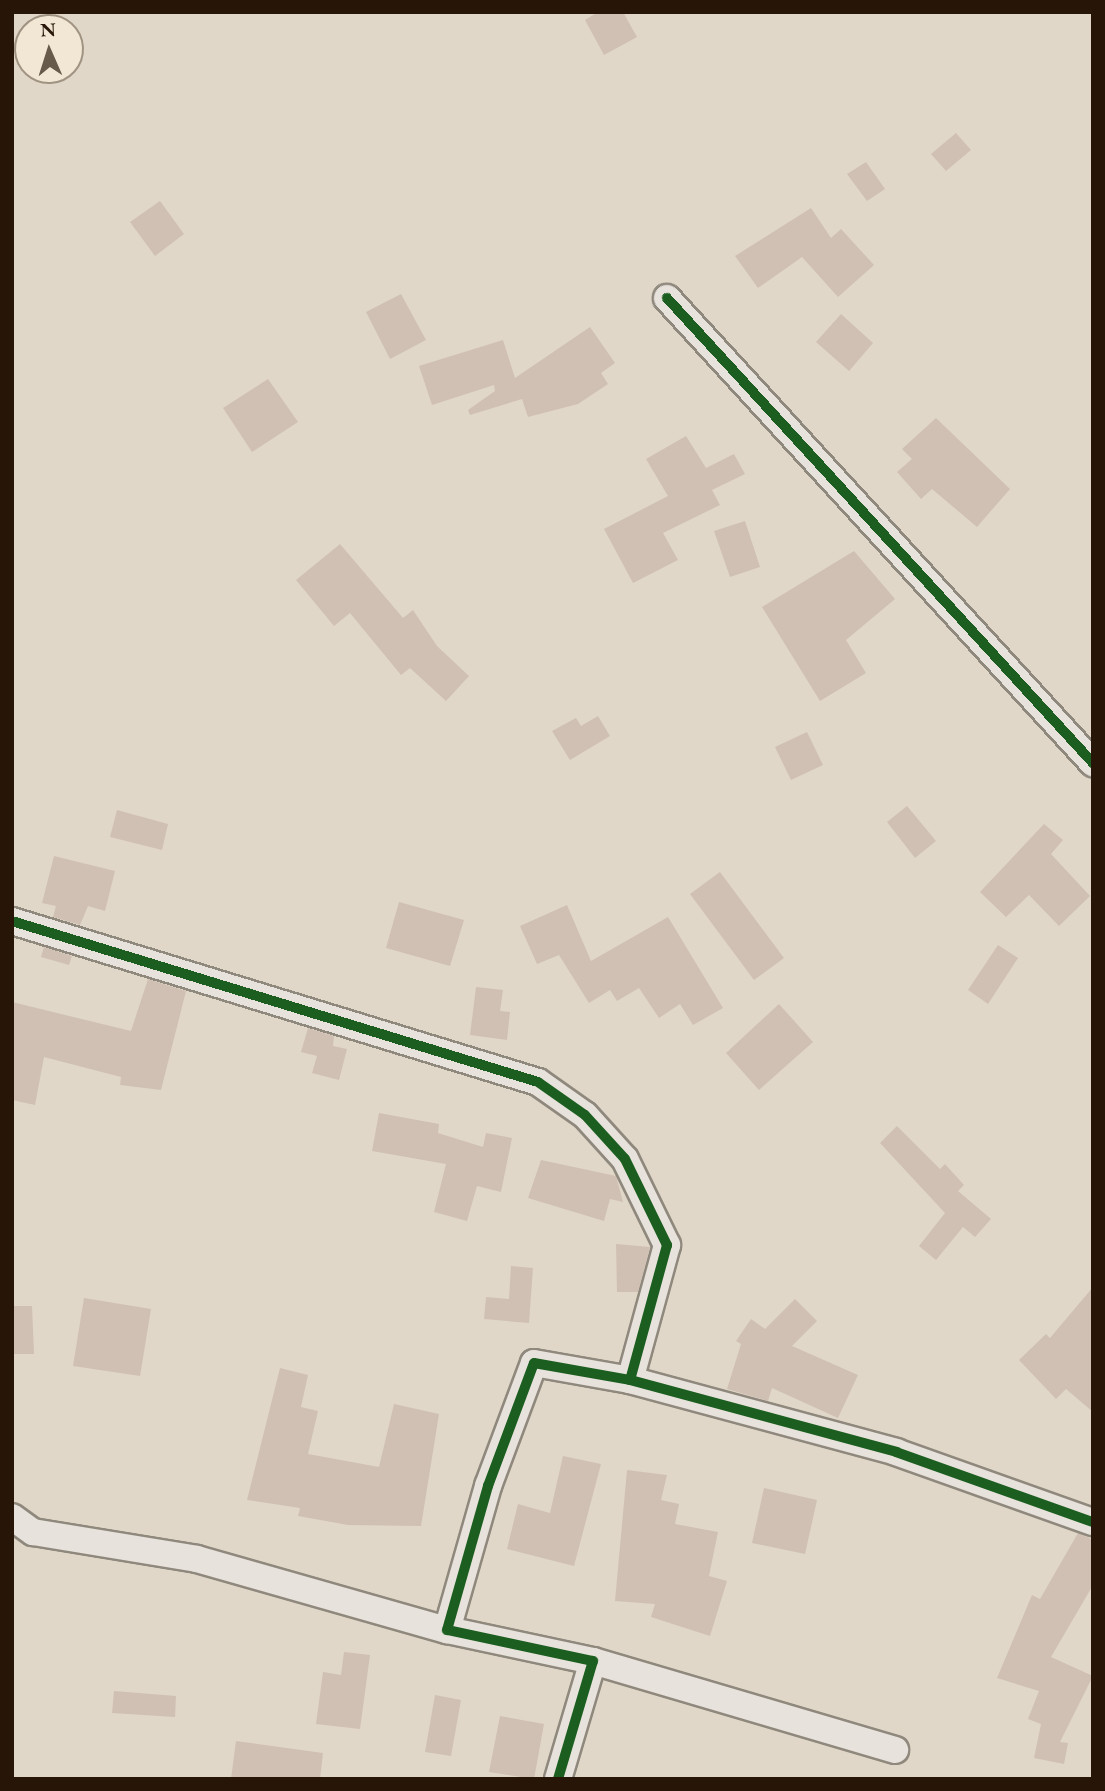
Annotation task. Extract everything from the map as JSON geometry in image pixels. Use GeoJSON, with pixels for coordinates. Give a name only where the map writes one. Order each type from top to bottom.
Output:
{"type":"FeatureCollection","features":[{"type":"Feature","properties":{"kind":"street"},"geometry":{"type":"LineString","coordinates":[[667,298],[1093,763]]}},
{"type":"Feature","properties":{"kind":"street"},"geometry":{"type":"LineString","coordinates":[[12,921],[538,1082],[585,1115],[625,1159],[667,1245],[629,1380]]}},
{"type":"Feature","properties":{"kind":"street"},"geometry":{"type":"LineString","coordinates":[[447,1630],[488,1486],[534,1363],[629,1380],[896,1452],[1093,1522]]}},
{"type":"Feature","properties":{"kind":"street"},"geometry":{"type":"LineString","coordinates":[[12,1517],[33,1532],[197,1559],[447,1630],[593,1661],[895,1750]]}},
{"type":"Feature","properties":{"kind":"street"},"geometry":{"type":"LineString","coordinates":[[558,1779],[593,1661]]}},
{"type":"Feature","properties":{"kind":"building"},"geometry":{"type":"Polygon","coordinates":[[[598,12],[623,12],[637,37],[604,55],[585,20],[598,12]]]}},
{"type":"Feature","properties":{"kind":"building"},"geometry":{"type":"Polygon","coordinates":[[[956,133],[971,150],[946,171],[931,154],[956,133]]]}},
{"type":"Feature","properties":{"kind":"building"},"geometry":{"type":"Polygon","coordinates":[[[866,162],[885,189],[867,201],[847,174],[866,162]]]}},
{"type":"Feature","properties":{"kind":"building"},"geometry":{"type":"Polygon","coordinates":[[[160,201],[184,234],[155,256],[130,222],[160,201]]]}},
{"type":"Feature","properties":{"kind":"building"},"geometry":{"type":"Polygon","coordinates":[[[811,208],[831,238],[841,229],[874,265],[838,297],[802,257],[758,288],[735,256],[811,208]]]}},
{"type":"Feature","properties":{"kind":"building"},"geometry":{"type":"Polygon","coordinates":[[[401,294],[426,340],[390,359],[366,312],[401,294]]]}},
{"type":"Feature","properties":{"kind":"building"},"geometry":{"type":"Polygon","coordinates":[[[841,314],[873,343],[849,371],[816,342],[841,314]]]}},
{"type":"Feature","properties":{"kind":"building"},"geometry":{"type":"Polygon","coordinates":[[[590,327],[615,363],[601,373],[608,384],[578,404],[528,417],[522,399],[470,415],[468,410],[495,391],[494,385],[432,405],[419,366],[503,340],[515,378],[590,327]]]}},
{"type":"Feature","properties":{"kind":"building"},"geometry":{"type":"Polygon","coordinates":[[[268,379],[298,422],[252,452],[223,408],[268,379]]]}},
{"type":"Feature","properties":{"kind":"building"},"geometry":{"type":"Polygon","coordinates":[[[936,418],[1010,489],[977,527],[932,489],[921,499],[897,472],[912,459],[902,449],[936,418]]]}},
{"type":"Feature","properties":{"kind":"building"},"geometry":{"type":"Polygon","coordinates":[[[686,436],[706,468],[734,454],[745,474],[712,490],[720,505],[663,533],[678,560],[633,583],[604,529],[668,496],[646,459],[686,436]]]}},
{"type":"Feature","properties":{"kind":"building"},"geometry":{"type":"Polygon","coordinates":[[[745,521],[760,567],[730,577],[714,531],[745,521]]]}},
{"type":"Feature","properties":{"kind":"building"},"geometry":{"type":"Polygon","coordinates":[[[340,544],[403,618],[413,610],[437,646],[469,676],[446,701],[410,668],[401,675],[350,613],[334,626],[296,580],[340,544]]]}},
{"type":"Feature","properties":{"kind":"building"},"geometry":{"type":"Polygon","coordinates":[[[854,551],[895,599],[846,640],[866,673],[820,701],[762,607],[854,551]]]}},
{"type":"Feature","properties":{"kind":"building"},"geometry":{"type":"Polygon","coordinates":[[[598,716],[610,736],[570,760],[552,731],[576,718],[581,726],[598,716]]]}},
{"type":"Feature","properties":{"kind":"building"},"geometry":{"type":"Polygon","coordinates":[[[807,732],[823,765],[791,780],[775,747],[807,732]]]}},
{"type":"Feature","properties":{"kind":"building"},"geometry":{"type":"Polygon","coordinates":[[[907,806],[936,841],[915,858],[887,822],[907,806]]]}},
{"type":"Feature","properties":{"kind":"building"},"geometry":{"type":"Polygon","coordinates":[[[117,810],[168,824],[162,850],[110,837],[117,810]]]}},
{"type":"Feature","properties":{"kind":"building"},"geometry":{"type":"Polygon","coordinates":[[[1044,824],[1063,840],[1051,854],[1090,896],[1059,926],[1029,895],[1006,917],[980,892],[1044,824]]]}},
{"type":"Feature","properties":{"kind":"building"},"geometry":{"type":"Polygon","coordinates":[[[54,856],[115,871],[105,911],[88,906],[80,925],[53,917],[56,906],[42,903],[54,856]]]}},
{"type":"Feature","properties":{"kind":"building"},"geometry":{"type":"Polygon","coordinates":[[[720,872],[784,958],[754,980],[690,894],[720,872]]]}},
{"type":"Feature","properties":{"kind":"building"},"geometry":{"type":"Polygon","coordinates":[[[399,902],[464,920],[450,966],[386,948],[399,902]]]}},
{"type":"Feature","properties":{"kind":"building"},"geometry":{"type":"Polygon","coordinates":[[[567,905],[591,961],[668,917],[723,1008],[693,1025],[680,1004],[659,1018],[639,988],[617,1001],[610,990],[589,1003],[559,955],[537,964],[520,926],[567,905]]]}},
{"type":"Feature","properties":{"kind":"building"},"geometry":{"type":"Polygon","coordinates":[[[998,945],[1018,958],[988,1004],[968,990],[998,945]]]}},
{"type":"Feature","properties":{"kind":"building"},"geometry":{"type":"Polygon","coordinates":[[[44,947],[72,956],[69,965],[41,957],[44,947]]]}},
{"type":"Feature","properties":{"kind":"building"},"geometry":{"type":"Polygon","coordinates":[[[148,979],[186,991],[161,1090],[120,1085],[121,1077],[44,1057],[35,1105],[12,1100],[12,1002],[131,1031],[148,979]]]}},
{"type":"Feature","properties":{"kind":"building"},"geometry":{"type":"Polygon","coordinates":[[[476,987],[503,990],[500,1011],[510,1012],[507,1040],[470,1035],[476,987]]]}},
{"type":"Feature","properties":{"kind":"building"},"geometry":{"type":"Polygon","coordinates":[[[779,1004],[813,1042],[759,1090],[726,1053],[779,1004]]]}},
{"type":"Feature","properties":{"kind":"building"},"geometry":{"type":"Polygon","coordinates":[[[308,1028],[334,1036],[333,1046],[347,1049],[339,1080],[312,1073],[317,1056],[301,1052],[308,1028]]]}},
{"type":"Feature","properties":{"kind":"building"},"geometry":{"type":"Polygon","coordinates":[[[379,1113],[439,1124],[438,1133],[483,1147],[486,1133],[512,1138],[501,1192],[477,1186],[467,1221],[434,1212],[446,1164],[372,1151],[379,1113]]]}},
{"type":"Feature","properties":{"kind":"building"},"geometry":{"type":"Polygon","coordinates":[[[897,1126],[940,1169],[945,1164],[964,1185],[958,1191],[991,1219],[975,1237],[963,1227],[936,1260],[919,1246],[945,1213],[880,1143],[897,1126]]]}},
{"type":"Feature","properties":{"kind":"building"},"geometry":{"type":"Polygon","coordinates":[[[541,1160],[616,1176],[623,1202],[610,1199],[604,1221],[528,1198],[541,1160]]]}},
{"type":"Feature","properties":{"kind":"building"},"geometry":{"type":"Polygon","coordinates":[[[616,1244],[650,1247],[638,1292],[617,1292],[616,1244]]]}},
{"type":"Feature","properties":{"kind":"building"},"geometry":{"type":"Polygon","coordinates":[[[511,1266],[533,1268],[529,1323],[484,1319],[486,1297],[509,1299],[511,1266]]]}},
{"type":"Feature","properties":{"kind":"building"},"geometry":{"type":"Polygon","coordinates":[[[1093,1287],[1093,1412],[1066,1389],[1056,1399],[1019,1360],[1046,1334],[1050,1338],[1093,1287]]]}},
{"type":"Feature","properties":{"kind":"building"},"geometry":{"type":"Polygon","coordinates":[[[84,1298],[151,1309],[140,1376],[73,1366],[84,1298]]]}},
{"type":"Feature","properties":{"kind":"building"},"geometry":{"type":"Polygon","coordinates":[[[795,1299],[817,1321],[792,1346],[858,1375],[838,1418],[772,1388],[768,1401],[727,1389],[741,1344],[736,1341],[751,1319],[765,1329],[795,1299]]]}},
{"type":"Feature","properties":{"kind":"building"},"geometry":{"type":"Polygon","coordinates":[[[12,1306],[32,1306],[34,1354],[12,1354],[12,1306]]]}},
{"type":"Feature","properties":{"kind":"building"},"geometry":{"type":"Polygon","coordinates":[[[280,1368],[308,1375],[301,1407],[318,1411],[308,1454],[379,1467],[394,1404],[439,1414],[421,1526],[348,1525],[298,1516],[300,1508],[247,1500],[280,1368]]]}},
{"type":"Feature","properties":{"kind":"building"},"geometry":{"type":"Polygon","coordinates":[[[563,1456],[601,1464],[574,1566],[507,1549],[518,1504],[550,1513],[563,1456]]]}},
{"type":"Feature","properties":{"kind":"building"},"geometry":{"type":"Polygon","coordinates":[[[627,1470],[667,1475],[661,1500],[679,1504],[675,1524],[718,1532],[709,1576],[727,1581],[710,1636],[651,1617],[655,1604],[615,1601],[627,1470]]]}},
{"type":"Feature","properties":{"kind":"building"},"geometry":{"type":"Polygon","coordinates":[[[764,1488],[817,1500],[805,1554],[752,1543],[764,1488]]]}},
{"type":"Feature","properties":{"kind":"building"},"geometry":{"type":"Polygon","coordinates":[[[1078,1533],[1093,1540],[1093,1585],[1051,1657],[1093,1676],[1060,1742],[1068,1743],[1064,1764],[1034,1758],[1041,1724],[1028,1719],[1039,1691],[997,1678],[1032,1595],[1040,1599],[1078,1533]]]}},
{"type":"Feature","properties":{"kind":"building"},"geometry":{"type":"Polygon","coordinates":[[[344,1652],[370,1655],[360,1729],[316,1724],[323,1672],[341,1675],[344,1652]]]}},
{"type":"Feature","properties":{"kind":"building"},"geometry":{"type":"Polygon","coordinates":[[[114,1691],[176,1696],[175,1717],[112,1713],[114,1691]]]}},
{"type":"Feature","properties":{"kind":"building"},"geometry":{"type":"Polygon","coordinates":[[[435,1695],[461,1700],[451,1756],[425,1752],[435,1695]]]}},
{"type":"Feature","properties":{"kind":"building"},"geometry":{"type":"Polygon","coordinates":[[[500,1716],[544,1724],[534,1779],[489,1772],[500,1716]]]}},
{"type":"Feature","properties":{"kind":"building"},"geometry":{"type":"Polygon","coordinates":[[[236,1741],[323,1753],[320,1779],[231,1779],[236,1741]]]}},
{"type":"Feature","properties":{"kind":"cycle path"},"geometry":{"type":"LineString","coordinates":[[667,298],[1093,763]]}},
{"type":"Feature","properties":{"kind":"cycle path"},"geometry":{"type":"LineString","coordinates":[[12,921],[538,1082],[585,1115],[625,1159],[667,1245],[630,1380]]}},
{"type":"Feature","properties":{"kind":"cycle path"},"geometry":{"type":"LineString","coordinates":[[558,1779],[593,1661],[447,1630],[488,1486],[534,1363],[630,1380],[896,1452],[1093,1522]]}}]}
